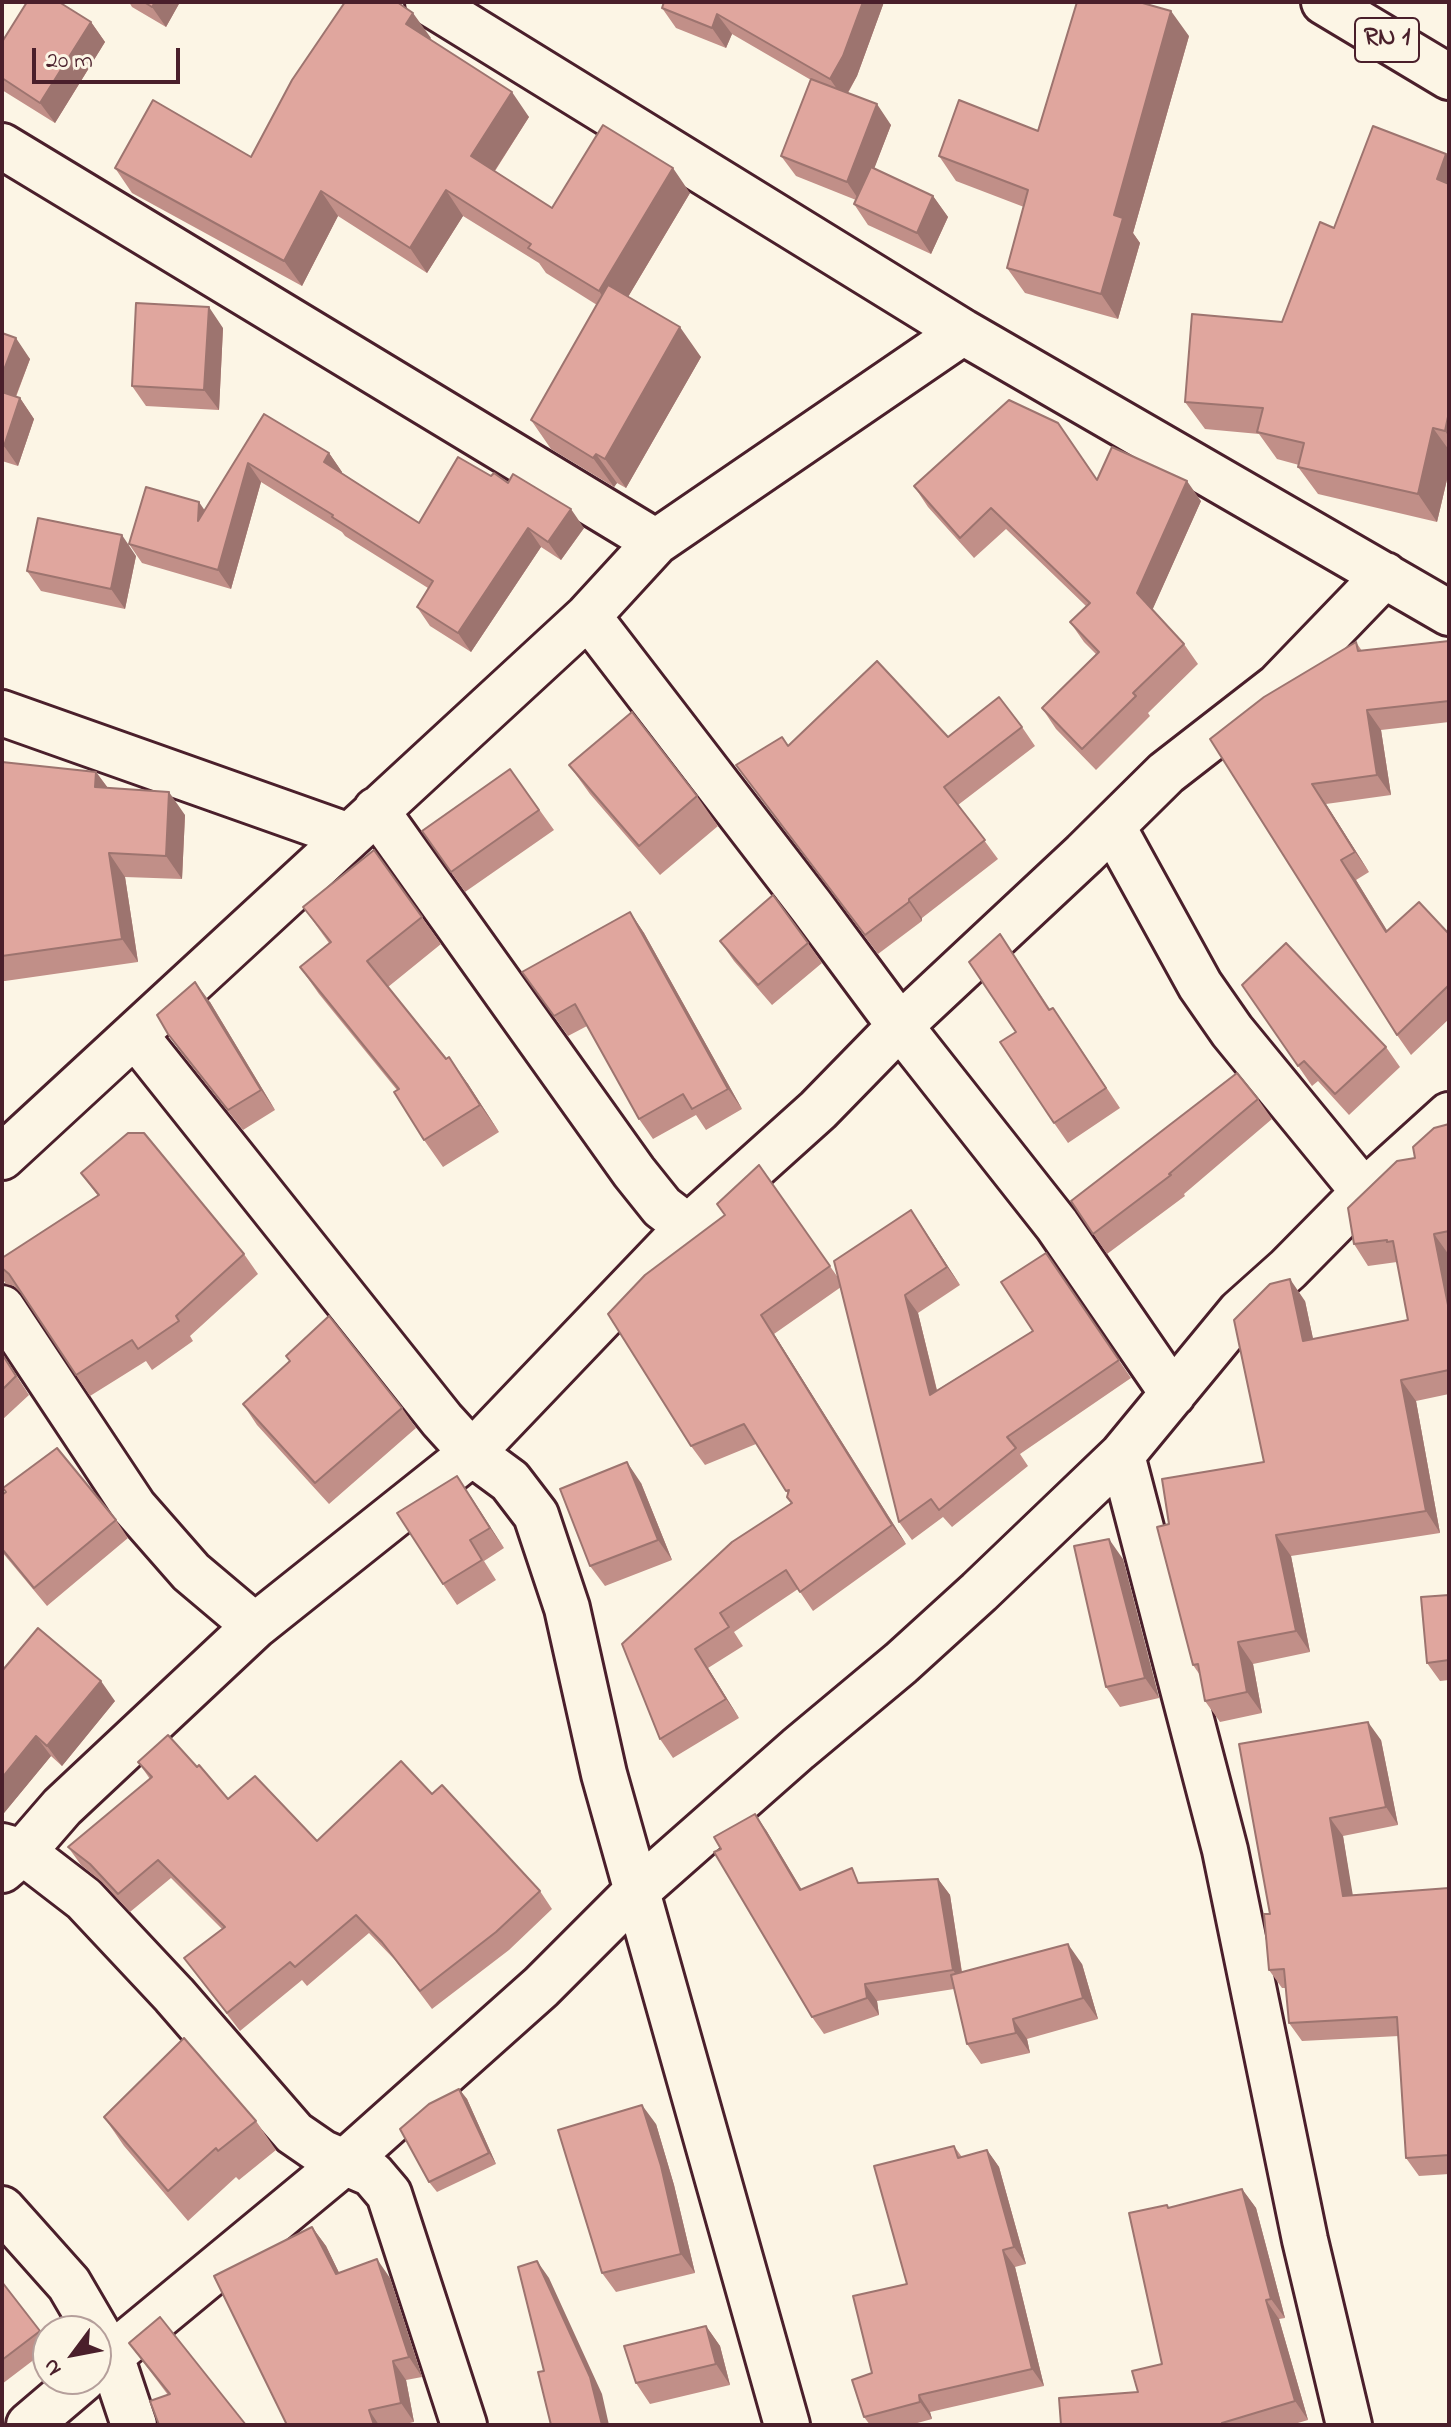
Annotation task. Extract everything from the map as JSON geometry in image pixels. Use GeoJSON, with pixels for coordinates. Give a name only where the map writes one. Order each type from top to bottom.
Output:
{"type":"FeatureCollection","features":[{"type":"Feature","properties":{"kind":"main road"},"geometry":{"type":"LineString","coordinates":[[428,2],[963,332],[1449,613]]}},
{"type":"Feature","properties":{"kind":"main road","name":"RN 1"},"geometry":{"type":"LineString","coordinates":[[1324,2],[1449,77]]}},
{"type":"Feature","properties":{"kind":"main road"},"geometry":{"type":"LineString","coordinates":[[2,146],[656,542]]}},
{"type":"Feature","properties":{"kind":"main road"},"geometry":{"type":"LineString","coordinates":[[2,1157],[588,616],[656,542],[963,332]]}},
{"type":"Feature","properties":{"kind":"main road"},"geometry":{"type":"LineString","coordinates":[[464,2425],[389,2194],[372,2174],[323,2153],[294,2133],[174,1995],[84,1899],[9,1856],[255,1626],[472,1453],[688,1227],[818,1110],[900,1026],[1113,827],[1166,773],[1278,686],[1385,575]]}},
{"type":"Feature","properties":{"kind":"main road"},"geometry":{"type":"LineString","coordinates":[[588,616],[900,1026],[1057,1225],[1173,1394]]}},
{"type":"Feature","properties":{"kind":"main road"},"geometry":{"type":"LineString","coordinates":[[2,713],[362,823],[662,1207],[688,1227]]}},
{"type":"Feature","properties":{"kind":"main road"},"geometry":{"type":"LineString","coordinates":[[1113,827],[1200,985],[1232,1031],[1364,1192]]}},
{"type":"Feature","properties":{"kind":"main road"},"geometry":{"type":"LineString","coordinates":[[135,1035],[442,1420],[472,1453],[510,1481],[536,1515],[567,1608],[604,1774],[787,2425]]}},
{"type":"Feature","properties":{"kind":"main road"},"geometry":{"type":"LineString","coordinates":[[112,2356],[345,2162],[541,1987],[637,1891],[901,1663],[1122,1455],[1240,1312],[1449,1115]]}},
{"type":"Feature","properties":{"kind":"main road"},"geometry":{"type":"LineString","coordinates":[[2,1308],[134,1507],[191,1572],[255,1626]]}},
{"type":"Feature","properties":{"kind":"main road"},"geometry":{"type":"LineString","coordinates":[[1122,1455],[1225,1850],[1305,2240],[1349,2425]]}},
{"type":"Feature","properties":{"kind":"main road"},"geometry":{"type":"LineString","coordinates":[[2,2209],[69,2284],[79,2315]]}},
{"type":"Feature","properties":{"kind":"main road"},"geometry":{"type":"LineString","coordinates":[[112,2391],[134,2425]]}},
{"type":"Feature","properties":{"kind":"main road"},"geometry":{"type":"LineString","coordinates":[[29,2425],[65,2395]]}},
{"type":"Feature","properties":{"kind":"building"},"geometry":{"type":"Polygon","coordinates":[[[27,2],[59,2],[91,22],[40,103],[2,78],[2,42],[27,2]]]}},
{"type":"Feature","properties":{"kind":"building"},"geometry":{"type":"Polygon","coordinates":[[[345,2],[397,2],[413,13],[406,24],[512,92],[471,156],[552,208],[603,125],[673,168],[599,291],[528,248],[531,244],[446,190],[410,248],[321,191],[284,261],[115,168],[153,100],[251,157],[292,80],[345,2]]]}},
{"type":"Feature","properties":{"kind":"building"},"geometry":{"type":"Polygon","coordinates":[[[664,2],[863,2],[843,56],[830,79],[717,14],[712,28],[662,8],[664,2]]]}},
{"type":"Feature","properties":{"kind":"building"},"geometry":{"type":"Polygon","coordinates":[[[1077,2],[1139,2],[1171,11],[1114,215],[1123,218],[1101,294],[1007,268],[1028,190],[939,156],[959,100],[1038,131],[1077,2]]]}},
{"type":"Feature","properties":{"kind":"building"},"geometry":{"type":"Polygon","coordinates":[[[811,79],[877,104],[847,182],[781,156],[811,79]]]}},
{"type":"Feature","properties":{"kind":"building"},"geometry":{"type":"Polygon","coordinates":[[[1373,126],[1446,154],[1437,179],[1449,184],[1449,412],[1445,431],[1433,428],[1418,494],[1298,467],[1304,443],[1257,432],[1263,408],[1185,402],[1192,314],[1282,322],[1320,222],[1334,228],[1373,126]]]}},
{"type":"Feature","properties":{"kind":"building"},"geometry":{"type":"Polygon","coordinates":[[[871,167],[933,196],[917,233],[854,204],[871,167]]]}},
{"type":"Feature","properties":{"kind":"building"},"geometry":{"type":"Polygon","coordinates":[[[608,285],[680,327],[605,459],[596,454],[593,458],[531,420],[608,285]]]}},
{"type":"Feature","properties":{"kind":"building"},"geometry":{"type":"Polygon","coordinates":[[[136,303],[209,307],[204,390],[132,386],[136,303]]]}},
{"type":"Feature","properties":{"kind":"building"},"geometry":{"type":"Polygon","coordinates":[[[2,333],[16,338],[2,375],[2,333]]]}},
{"type":"Feature","properties":{"kind":"building"},"geometry":{"type":"Polygon","coordinates":[[[2,392],[20,398],[4,446],[2,446],[2,392]]]}},
{"type":"Feature","properties":{"kind":"building"},"geometry":{"type":"Polygon","coordinates":[[[1009,400],[1058,423],[1097,480],[1112,447],[1187,481],[1137,593],[1184,644],[1133,693],[1136,696],[1082,749],[1042,708],[1099,652],[1070,622],[1090,603],[991,508],[960,538],[914,486],[1009,400]]]}},
{"type":"Feature","properties":{"kind":"building"},"geometry":{"type":"Polygon","coordinates":[[[264,414],[329,453],[324,462],[419,523],[458,457],[491,476],[494,473],[508,483],[513,474],[571,509],[548,542],[528,528],[458,633],[417,607],[433,581],[248,463],[218,570],[129,544],[146,487],[199,502],[198,521],[264,414]]]}},
{"type":"Feature","properties":{"kind":"building"},"geometry":{"type":"Polygon","coordinates":[[[38,518],[122,535],[111,589],[27,571],[38,518]]]}},
{"type":"Feature","properties":{"kind":"building"},"geometry":{"type":"Polygon","coordinates":[[[1449,641],[1449,701],[1367,710],[1377,775],[1312,784],[1355,852],[1341,860],[1386,932],[1419,902],[1449,934],[1449,985],[1397,1035],[1210,739],[1264,697],[1356,642],[1358,651],[1449,641]]]}},
{"type":"Feature","properties":{"kind":"building"},"geometry":{"type":"Polygon","coordinates":[[[877,661],[948,737],[999,697],[1022,727],[944,787],[985,840],[865,935],[736,765],[782,737],[788,746],[877,661]]]}},
{"type":"Feature","properties":{"kind":"building"},"geometry":{"type":"Polygon","coordinates":[[[632,712],[697,796],[639,846],[569,765],[632,712]]]}},
{"type":"Feature","properties":{"kind":"building"},"geometry":{"type":"Polygon","coordinates":[[[2,762],[96,772],[95,787],[169,792],[166,856],[109,853],[122,939],[2,956],[2,762]]]}},
{"type":"Feature","properties":{"kind":"building"},"geometry":{"type":"Polygon","coordinates":[[[510,769],[539,810],[451,872],[422,831],[510,769]]]}},
{"type":"Feature","properties":{"kind":"building"},"geometry":{"type":"Polygon","coordinates":[[[374,850],[422,917],[367,961],[446,1059],[449,1057],[480,1105],[424,1140],[394,1092],[399,1089],[300,967],[331,942],[303,907],[374,850]]]}},
{"type":"Feature","properties":{"kind":"building"},"geometry":{"type":"Polygon","coordinates":[[[773,895],[808,943],[758,985],[720,941],[773,895]]]}},
{"type":"Feature","properties":{"kind":"building"},"geometry":{"type":"Polygon","coordinates":[[[630,912],[728,1089],[692,1109],[683,1094],[639,1119],[575,1004],[554,1016],[522,972],[630,912]]]}},
{"type":"Feature","properties":{"kind":"building"},"geometry":{"type":"Polygon","coordinates":[[[1000,934],[1049,1010],[1053,1008],[1106,1088],[1054,1123],[1000,1042],[1016,1032],[969,962],[1000,934]]]}},
{"type":"Feature","properties":{"kind":"building"},"geometry":{"type":"Polygon","coordinates":[[[1286,943],[1386,1047],[1335,1094],[1304,1061],[1298,1066],[1242,985],[1286,943]]]}},
{"type":"Feature","properties":{"kind":"building"},"geometry":{"type":"Polygon","coordinates":[[[195,982],[261,1090],[228,1110],[168,1034],[157,1015],[195,982]]]}},
{"type":"Feature","properties":{"kind":"building"},"geometry":{"type":"Polygon","coordinates":[[[1237,1073],[1258,1099],[1171,1175],[1093,1234],[1071,1201],[1237,1073]]]}},
{"type":"Feature","properties":{"kind":"building"},"geometry":{"type":"Polygon","coordinates":[[[1449,1124],[1449,1231],[1434,1234],[1449,1310],[1449,1370],[1401,1380],[1426,1511],[1276,1535],[1296,1631],[1238,1642],[1247,1692],[1205,1701],[1198,1664],[1193,1665],[1157,1527],[1169,1524],[1162,1479],[1264,1462],[1234,1320],[1270,1284],[1290,1279],[1303,1341],[1408,1320],[1393,1241],[1354,1244],[1348,1208],[1397,1161],[1415,1158],[1413,1147],[1434,1128],[1449,1124]]]}},
{"type":"Feature","properties":{"kind":"building"},"geometry":{"type":"Polygon","coordinates":[[[128,1133],[144,1133],[244,1254],[176,1316],[179,1321],[138,1349],[132,1340],[76,1375],[2,1268],[2,1258],[99,1195],[81,1173],[128,1133]]]}},
{"type":"Feature","properties":{"kind":"building"},"geometry":{"type":"Polygon","coordinates":[[[759,1165],[830,1266],[761,1315],[892,1525],[800,1592],[786,1570],[720,1613],[729,1627],[695,1649],[726,1699],[660,1739],[622,1644],[732,1542],[792,1503],[787,1497],[789,1490],[786,1491],[744,1424],[691,1446],[608,1314],[645,1275],[725,1215],[717,1204],[759,1165]]]}},
{"type":"Feature","properties":{"kind":"building"},"geometry":{"type":"Polygon","coordinates":[[[911,1210],[947,1267],[905,1295],[930,1395],[1033,1331],[1001,1282],[1046,1253],[1119,1360],[1007,1437],[1016,1448],[939,1510],[931,1499],[899,1522],[834,1261],[911,1210]]]}},
{"type":"Feature","properties":{"kind":"building"},"geometry":{"type":"Polygon","coordinates":[[[329,1316],[402,1408],[315,1483],[243,1404],[290,1361],[286,1356],[329,1316]]]}},
{"type":"Feature","properties":{"kind":"building"},"geometry":{"type":"Polygon","coordinates":[[[2,1354],[16,1376],[2,1390],[2,1354]]]}},
{"type":"Feature","properties":{"kind":"building"},"geometry":{"type":"Polygon","coordinates":[[[57,1448],[116,1520],[34,1588],[2,1549],[2,1495],[6,1492],[3,1488],[57,1448]]]}},
{"type":"Feature","properties":{"kind":"building"},"geometry":{"type":"Polygon","coordinates":[[[627,1462],[658,1540],[590,1566],[560,1489],[627,1462]]]}},
{"type":"Feature","properties":{"kind":"building"},"geometry":{"type":"Polygon","coordinates":[[[457,1476],[490,1528],[470,1540],[482,1560],[443,1584],[397,1513],[457,1476]]]}},
{"type":"Feature","properties":{"kind":"building"},"geometry":{"type":"Polygon","coordinates":[[[1109,1539],[1145,1678],[1106,1687],[1074,1546],[1109,1539]]]}},
{"type":"Feature","properties":{"kind":"building"},"geometry":{"type":"Polygon","coordinates":[[[1449,1595],[1449,1660],[1427,1663],[1421,1597],[1449,1595]]]}},
{"type":"Feature","properties":{"kind":"building"},"geometry":{"type":"Polygon","coordinates":[[[38,1628],[101,1681],[47,1746],[36,1736],[2,1778],[2,1671],[38,1628]]]}},
{"type":"Feature","properties":{"kind":"building"},"geometry":{"type":"Polygon","coordinates":[[[1368,1722],[1386,1807],[1330,1818],[1343,1896],[1449,1888],[1449,2155],[1406,2158],[1397,2017],[1289,2023],[1284,1969],[1269,1970],[1264,1914],[1270,1914],[1239,1744],[1368,1722]]]}},
{"type":"Feature","properties":{"kind":"building"},"geometry":{"type":"Polygon","coordinates":[[[168,1735],[228,1799],[255,1776],[317,1841],[401,1761],[432,1794],[442,1785],[540,1891],[496,1932],[420,1991],[382,1942],[356,1915],[295,1967],[290,1962],[227,2013],[184,1958],[225,1927],[158,1860],[118,1894],[90,1864],[68,1847],[152,1777],[138,1762],[168,1735]]]}},
{"type":"Feature","properties":{"kind":"building"},"geometry":{"type":"Polygon","coordinates":[[[755,1814],[800,1890],[852,1868],[858,1883],[938,1879],[953,1970],[865,1984],[867,1998],[812,2017],[714,1852],[721,1849],[714,1837],[755,1814]]]}},
{"type":"Feature","properties":{"kind":"building"},"geometry":{"type":"Polygon","coordinates":[[[1068,1944],[1083,1998],[1013,2019],[1016,2033],[967,2044],[951,1975],[1068,1944]]]}},
{"type":"Feature","properties":{"kind":"building"},"geometry":{"type":"Polygon","coordinates":[[[184,2038],[256,2121],[218,2151],[216,2148],[168,2191],[104,2117],[184,2038]]]}},
{"type":"Feature","properties":{"kind":"building"},"geometry":{"type":"Polygon","coordinates":[[[459,2089],[489,2153],[429,2182],[400,2129],[429,2104],[459,2089]]]}},
{"type":"Feature","properties":{"kind":"building"},"geometry":{"type":"Polygon","coordinates":[[[642,2105],[661,2166],[681,2254],[602,2273],[558,2130],[642,2105]]]}},
{"type":"Feature","properties":{"kind":"building"},"geometry":{"type":"Polygon","coordinates":[[[954,2146],[958,2158],[987,2150],[1014,2247],[1003,2250],[1032,2369],[919,2395],[920,2402],[864,2417],[852,2380],[872,2373],[853,2296],[907,2284],[874,2166],[954,2146]]]}},
{"type":"Feature","properties":{"kind":"building"},"geometry":{"type":"Polygon","coordinates":[[[1242,2189],[1271,2299],[1266,2300],[1295,2401],[1222,2425],[1061,2425],[1059,2398],[1138,2392],[1132,2371],[1162,2364],[1129,2213],[1167,2205],[1168,2208],[1242,2189]]]}},
{"type":"Feature","properties":{"kind":"building"},"geometry":{"type":"Polygon","coordinates":[[[312,2227],[336,2274],[377,2259],[409,2357],[393,2361],[401,2403],[369,2410],[374,2425],[287,2425],[214,2276],[312,2227]]]}},
{"type":"Feature","properties":{"kind":"building"},"geometry":{"type":"Polygon","coordinates":[[[537,2261],[590,2377],[602,2425],[551,2425],[538,2372],[544,2371],[518,2267],[537,2261]]]}},
{"type":"Feature","properties":{"kind":"building"},"geometry":{"type":"Polygon","coordinates":[[[2,2282],[32,2321],[32,2337],[2,2360],[2,2282]]]}},
{"type":"Feature","properties":{"kind":"building"},"geometry":{"type":"Polygon","coordinates":[[[160,2317],[246,2425],[159,2425],[150,2401],[170,2394],[129,2343],[160,2317]]]}},
{"type":"Feature","properties":{"kind":"building"},"geometry":{"type":"Polygon","coordinates":[[[706,2326],[716,2364],[636,2383],[624,2346],[706,2326]]]}}]}
